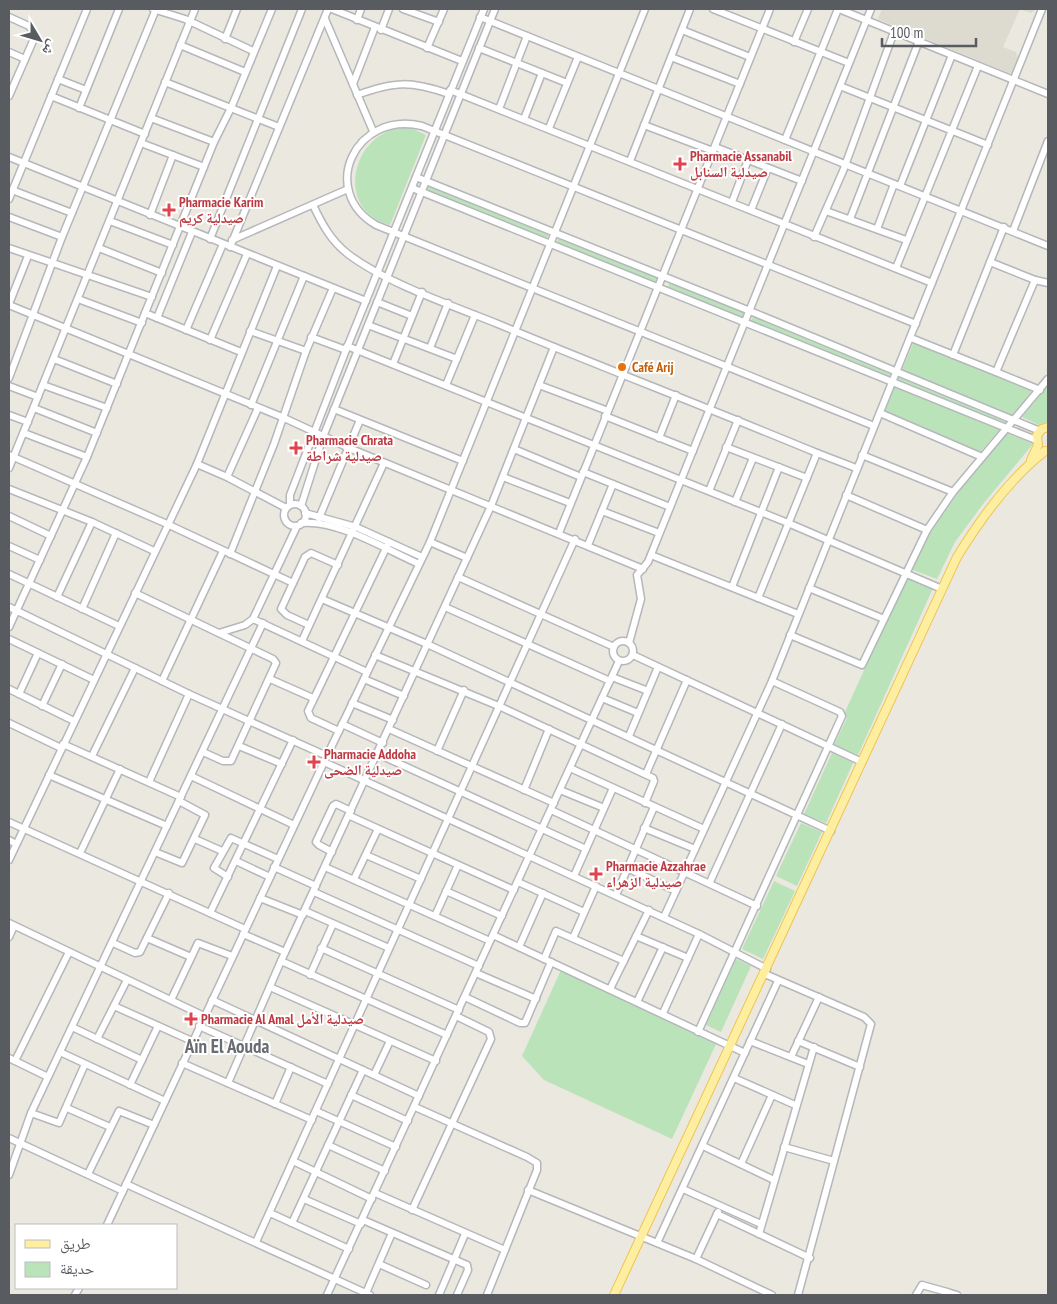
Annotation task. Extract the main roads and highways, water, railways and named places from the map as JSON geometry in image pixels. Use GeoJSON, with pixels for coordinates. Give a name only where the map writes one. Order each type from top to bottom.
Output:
{"type":"FeatureCollection","features":[{"type":"Feature","properties":{"kind":"main road"},"geometry":{"type":"LineString","coordinates":[[1028,464],[1037,442],[1046,428]]}},
{"type":"Feature","properties":{"kind":"main road"},"geometry":{"type":"LineString","coordinates":[[614,1295],[766,972],[957,557],[978,523],[1028,464],[1047,451],[1037,442]]}},
{"type":"Feature","properties":{"kind":"place","name":"Pharmacie Assanabil صيدلية السنابل"},"geometry":{"type":"Point","coordinates":[680,164]}},
{"type":"Feature","properties":{"kind":"place","name":"Pharmacie Karim صيدلية كريم"},"geometry":{"type":"Point","coordinates":[169,210]}},
{"type":"Feature","properties":{"kind":"place","name":"Café Arij"},"geometry":{"type":"Point","coordinates":[622,367]}},
{"type":"Feature","properties":{"kind":"place","name":"Pharmacie Chrata صيدلية شراطة"},"geometry":{"type":"Point","coordinates":[296,448]}},
{"type":"Feature","properties":{"kind":"place","name":"Pharmacie Addoha صيدلية الضحى"},"geometry":{"type":"Point","coordinates":[314,762]}},
{"type":"Feature","properties":{"kind":"place","name":"Pharmacie Azzahrae صيدلية الزهراء"},"geometry":{"type":"Point","coordinates":[596,874]}},
{"type":"Feature","properties":{"kind":"place","name":"Pharmacie Al Amal صيدلية الأمل"},"geometry":{"type":"Point","coordinates":[191,1019]}},
{"type":"Feature","properties":{"kind":"district","name":"Aïn El Aouda"},"geometry":{"type":"Point","coordinates":[227,1046]}}]}
